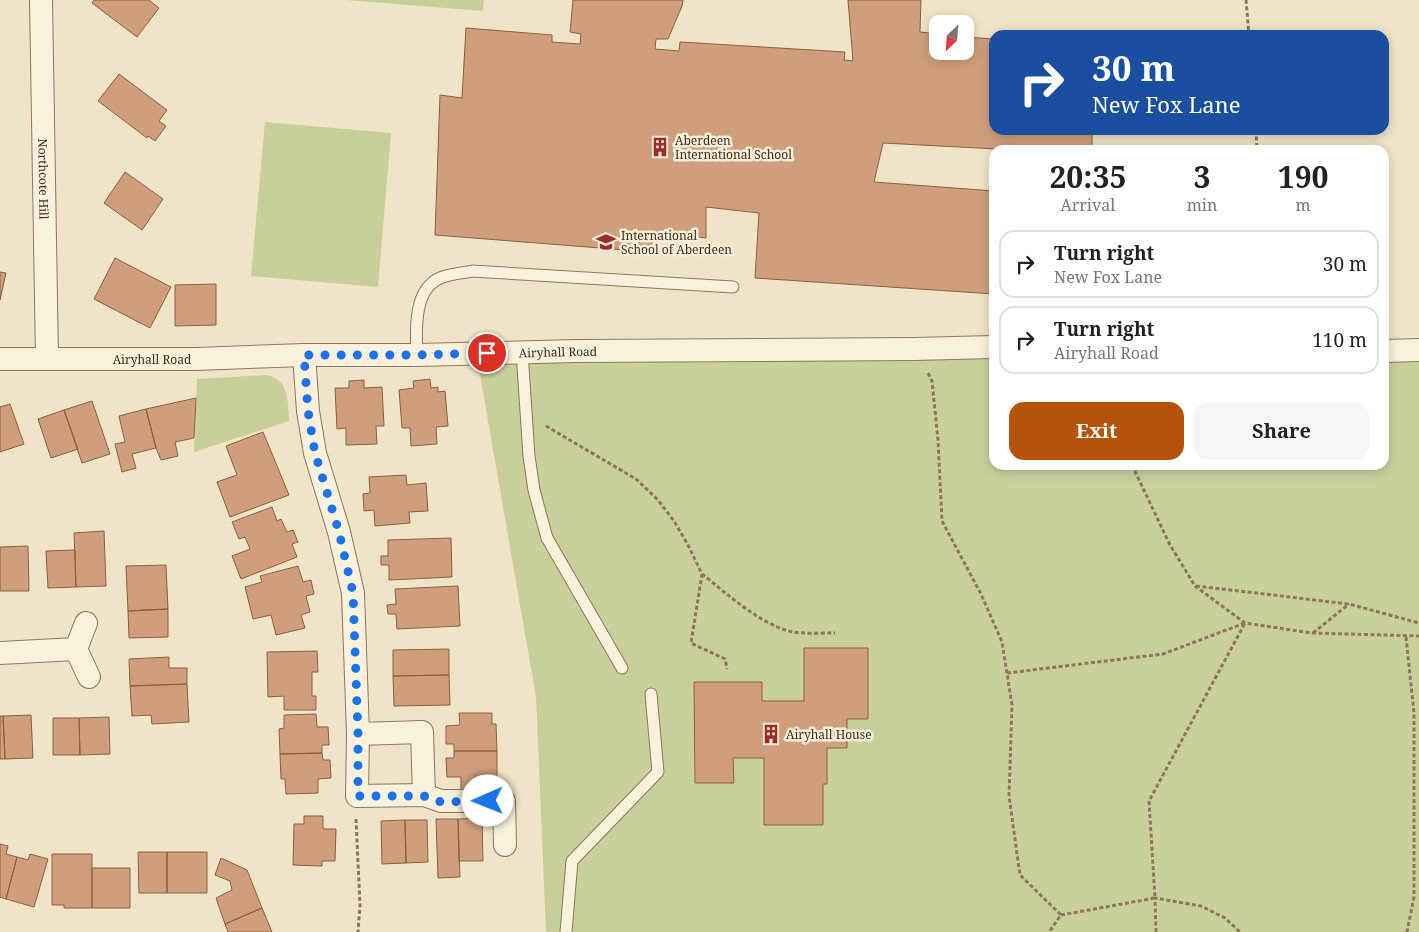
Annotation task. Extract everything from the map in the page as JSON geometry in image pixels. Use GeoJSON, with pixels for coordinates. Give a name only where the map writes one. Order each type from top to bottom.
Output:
{"type":"FeatureCollection","features":[{"type":"Feature","properties":{"kind":"street","name":"Northcote Hill"},"geometry":{"type":"LineString","coordinates":[[41,0],[46,359]]}},
{"type":"Feature","properties":{"kind":"street","name":"Airyhall Road"},"geometry":{"type":"LineString","coordinates":[[0,359],[196,359],[304,355],[989,347]]}},
{"type":"Feature","properties":{"kind":"street"},"geometry":{"type":"LineString","coordinates":[[1389,352],[1419,350]]}},
{"type":"Feature","properties":{"kind":"street"},"geometry":{"type":"LineString","coordinates":[[304,355],[308,411],[315,453],[339,532],[353,593],[358,734],[358,796],[424,796],[441,802],[504,801],[505,845]]}},
{"type":"Feature","properties":{"kind":"street"},"geometry":{"type":"LineString","coordinates":[[86,622],[76,650],[89,677]]}},
{"type":"Feature","properties":{"kind":"street"},"geometry":{"type":"LineString","coordinates":[[0,653],[76,650]]}},
{"type":"Feature","properties":{"kind":"street"},"geometry":{"type":"LineString","coordinates":[[358,734],[422,732],[424,796]]}},
{"type":"Feature","properties":{"kind":"lane"},"geometry":{"type":"LineString","coordinates":[[417,355],[415,322],[422,298],[430,284],[446,276],[472,271],[733,287]]}},
{"type":"Feature","properties":{"kind":"lane"},"geometry":{"type":"LineString","coordinates":[[522,352],[525,413],[534,490],[547,538],[622,668]]}},
{"type":"Feature","properties":{"kind":"lane"},"geometry":{"type":"LineString","coordinates":[[566,932],[572,862],[658,772],[651,694]]}},
{"type":"Feature","properties":{"kind":"path"},"geometry":{"type":"LineString","coordinates":[[1246,0],[1249,30]]}},
{"type":"Feature","properties":{"kind":"path"},"geometry":{"type":"LineString","coordinates":[[914,349],[932,381],[938,440],[942,521],[982,594],[1002,642],[1012,705],[1009,796],[1020,875],[1061,915]]}},
{"type":"Feature","properties":{"kind":"path"},"geometry":{"type":"LineString","coordinates":[[525,413],[636,479],[658,500],[674,521],[702,574],[738,602],[776,626],[794,632],[835,633]]}},
{"type":"Feature","properties":{"kind":"path"},"geometry":{"type":"LineString","coordinates":[[1134,470],[1169,543],[1195,586],[1245,623],[1312,633],[1419,636]]}},
{"type":"Feature","properties":{"kind":"path"},"geometry":{"type":"LineString","coordinates":[[702,574],[691,643],[725,659],[727,670]]}},
{"type":"Feature","properties":{"kind":"path"},"geometry":{"type":"LineString","coordinates":[[1195,586],[1349,604],[1419,623]]}},
{"type":"Feature","properties":{"kind":"path"},"geometry":{"type":"LineString","coordinates":[[1312,633],[1349,604]]}},
{"type":"Feature","properties":{"kind":"path"},"geometry":{"type":"LineString","coordinates":[[1007,673],[1163,654],[1245,623]]}},
{"type":"Feature","properties":{"kind":"path"},"geometry":{"type":"LineString","coordinates":[[1156,932],[1149,801],[1245,623]]}},
{"type":"Feature","properties":{"kind":"path"},"geometry":{"type":"LineString","coordinates":[[1406,637],[1414,713],[1414,897],[1407,932]]}},
{"type":"Feature","properties":{"kind":"path"},"geometry":{"type":"LineString","coordinates":[[358,796],[356,815],[360,906],[358,932]]}},
{"type":"Feature","properties":{"kind":"path"},"geometry":{"type":"LineString","coordinates":[[1414,897],[1419,899]]}},
{"type":"Feature","properties":{"kind":"path"},"geometry":{"type":"LineString","coordinates":[[1049,932],[1061,915],[1155,898],[1201,906],[1225,918],[1240,932]]}},
{"type":"Feature","properties":{"kind":"green space"},"geometry":{"type":"Polygon","coordinates":[[[346,0],[484,0],[483,11],[346,0]]]}},
{"type":"Feature","properties":{"kind":"green space"},"geometry":{"type":"Polygon","coordinates":[[[265,122],[391,133],[378,287],[251,276],[265,122]]]}},
{"type":"Feature","properties":{"kind":"green space"},"geometry":{"type":"Polygon","coordinates":[[[989,348],[989,470],[1389,470],[1389,350],[1419,350],[1419,932],[546,932],[536,697],[478,363],[989,348]]]}},
{"type":"Feature","properties":{"kind":"green space"},"geometry":{"type":"Polygon","coordinates":[[[266,375],[274,377],[279,381],[286,392],[289,421],[194,452],[197,379],[266,375]]]}},
{"type":"Feature","properties":{"kind":"building"},"geometry":{"type":"Polygon","coordinates":[[[94,0],[149,0],[159,8],[137,37],[92,3],[94,0]]]}},
{"type":"Feature","properties":{"kind":"building","name":"Aberdeen International School"},"geometry":{"type":"Polygon","coordinates":[[[573,0],[683,0],[668,39],[656,39],[655,49],[679,51],[680,42],[845,52],[844,60],[853,61],[848,0],[921,0],[920,32],[929,33],[929,60],[974,60],[974,38],[989,39],[989,135],[1092,135],[1092,145],[989,145],[989,149],[883,143],[874,182],[989,191],[989,294],[755,278],[759,213],[706,207],[706,238],[654,231],[651,252],[435,235],[440,95],[462,98],[466,28],[552,35],[552,42],[580,44],[581,34],[570,32],[573,0]]]}},
{"type":"Feature","properties":{"kind":"building"},"geometry":{"type":"Polygon","coordinates":[[[119,74],[167,110],[159,121],[166,126],[155,141],[148,136],[147,138],[98,101],[119,74]]]}},
{"type":"Feature","properties":{"kind":"building"},"geometry":{"type":"Polygon","coordinates":[[[125,172],[163,199],[142,230],[104,203],[125,172]]]}},
{"type":"Feature","properties":{"kind":"building"},"geometry":{"type":"Polygon","coordinates":[[[115,258],[171,287],[150,328],[94,299],[115,258]]]}},
{"type":"Feature","properties":{"kind":"building"},"geometry":{"type":"Polygon","coordinates":[[[0,272],[6,273],[0,300],[0,272]]]}},
{"type":"Feature","properties":{"kind":"building"},"geometry":{"type":"Polygon","coordinates":[[[216,284],[216,325],[175,326],[175,285],[216,284]]]}},
{"type":"Feature","properties":{"kind":"building"},"geometry":{"type":"Polygon","coordinates":[[[430,379],[431,388],[438,387],[438,392],[445,391],[448,426],[436,427],[437,444],[411,446],[410,428],[402,428],[399,390],[414,388],[413,381],[430,379]]]}},
{"type":"Feature","properties":{"kind":"building"},"geometry":{"type":"Polygon","coordinates":[[[364,380],[364,388],[382,387],[384,426],[376,426],[377,444],[346,445],[346,428],[337,429],[335,388],[349,388],[349,381],[364,380]]]}},
{"type":"Feature","properties":{"kind":"building"},"geometry":{"type":"Polygon","coordinates":[[[196,398],[194,438],[175,442],[178,456],[161,460],[146,409],[196,398]]]}},
{"type":"Feature","properties":{"kind":"building"},"geometry":{"type":"Polygon","coordinates":[[[92,401],[110,454],[82,463],[64,410],[92,401]]]}},
{"type":"Feature","properties":{"kind":"building"},"geometry":{"type":"Polygon","coordinates":[[[10,404],[24,444],[0,452],[0,407],[10,404]]]}},
{"type":"Feature","properties":{"kind":"building"},"geometry":{"type":"Polygon","coordinates":[[[146,409],[156,448],[132,454],[136,468],[122,472],[115,444],[125,442],[119,416],[146,409]]]}},
{"type":"Feature","properties":{"kind":"building"},"geometry":{"type":"Polygon","coordinates":[[[64,410],[78,449],[51,458],[38,419],[64,410]]]}},
{"type":"Feature","properties":{"kind":"building"},"geometry":{"type":"Polygon","coordinates":[[[263,432],[289,495],[230,517],[217,482],[237,475],[226,446],[263,432]]]}},
{"type":"Feature","properties":{"kind":"building"},"geometry":{"type":"Polygon","coordinates":[[[406,475],[407,485],[426,483],[428,511],[409,512],[410,523],[375,526],[374,510],[364,511],[363,494],[370,493],[369,477],[406,475]]]}},
{"type":"Feature","properties":{"kind":"building"},"geometry":{"type":"Polygon","coordinates":[[[272,507],[277,521],[281,519],[287,532],[293,530],[298,542],[292,544],[297,557],[241,579],[232,556],[250,549],[245,537],[239,539],[232,522],[272,507]]]}},
{"type":"Feature","properties":{"kind":"building"},"geometry":{"type":"Polygon","coordinates":[[[104,531],[106,586],[76,587],[74,533],[104,531]]]}},
{"type":"Feature","properties":{"kind":"building"},"geometry":{"type":"Polygon","coordinates":[[[451,538],[452,577],[389,580],[389,565],[381,565],[381,556],[388,556],[388,540],[451,538]]]}},
{"type":"Feature","properties":{"kind":"building"},"geometry":{"type":"Polygon","coordinates":[[[28,546],[29,591],[0,591],[0,547],[28,546]]]}},
{"type":"Feature","properties":{"kind":"building"},"geometry":{"type":"Polygon","coordinates":[[[75,550],[76,587],[48,588],[46,551],[75,550]]]}},
{"type":"Feature","properties":{"kind":"building"},"geometry":{"type":"Polygon","coordinates":[[[166,565],[168,609],[128,611],[126,566],[166,565]]]}},
{"type":"Feature","properties":{"kind":"building"},"geometry":{"type":"Polygon","coordinates":[[[298,566],[303,582],[311,580],[314,594],[306,596],[310,612],[301,615],[305,628],[276,635],[271,615],[253,619],[245,587],[262,582],[260,576],[298,566]]]}},
{"type":"Feature","properties":{"kind":"building"},"geometry":{"type":"Polygon","coordinates":[[[458,586],[460,626],[397,629],[396,614],[388,614],[387,605],[396,604],[395,589],[458,586]]]}},
{"type":"Feature","properties":{"kind":"building"},"geometry":{"type":"Polygon","coordinates":[[[168,609],[168,637],[129,638],[128,611],[168,609]]]}},
{"type":"Feature","properties":{"kind":"building","name":"Airyhall House"},"geometry":{"type":"Polygon","coordinates":[[[804,648],[868,648],[868,719],[847,719],[847,748],[827,748],[827,784],[823,784],[823,825],[764,825],[764,758],[733,758],[734,783],[695,783],[694,682],[762,682],[762,701],[804,701],[804,648]]]}},
{"type":"Feature","properties":{"kind":"building"},"geometry":{"type":"Polygon","coordinates":[[[449,649],[449,675],[393,676],[393,650],[449,649]]]}},
{"type":"Feature","properties":{"kind":"building"},"geometry":{"type":"Polygon","coordinates":[[[317,651],[318,672],[312,672],[312,696],[316,696],[316,710],[284,710],[284,696],[268,697],[267,652],[317,651]]]}},
{"type":"Feature","properties":{"kind":"building"},"geometry":{"type":"Polygon","coordinates":[[[169,657],[169,668],[187,668],[187,684],[130,686],[129,659],[169,657]]]}},
{"type":"Feature","properties":{"kind":"building"},"geometry":{"type":"Polygon","coordinates":[[[449,675],[450,705],[394,706],[393,676],[449,675]]]}},
{"type":"Feature","properties":{"kind":"building"},"geometry":{"type":"Polygon","coordinates":[[[187,684],[189,722],[152,724],[151,715],[132,716],[130,686],[187,684]]]}},
{"type":"Feature","properties":{"kind":"building"},"geometry":{"type":"Polygon","coordinates":[[[459,713],[492,713],[492,724],[496,724],[497,751],[454,751],[454,744],[446,744],[446,726],[460,725],[459,713]]]}},
{"type":"Feature","properties":{"kind":"building"},"geometry":{"type":"Polygon","coordinates":[[[316,714],[317,727],[328,727],[329,745],[322,745],[322,753],[280,754],[279,729],[284,728],[284,715],[316,714]]]}},
{"type":"Feature","properties":{"kind":"building"},"geometry":{"type":"Polygon","coordinates":[[[31,715],[33,758],[5,759],[3,716],[31,715]]]}},
{"type":"Feature","properties":{"kind":"building"},"geometry":{"type":"Polygon","coordinates":[[[0,716],[3,716],[5,759],[0,759],[0,716]]]}},
{"type":"Feature","properties":{"kind":"building"},"geometry":{"type":"Polygon","coordinates":[[[109,717],[110,754],[80,755],[79,718],[109,717]]]}},
{"type":"Feature","properties":{"kind":"building"},"geometry":{"type":"Polygon","coordinates":[[[53,718],[79,718],[80,755],[53,755],[53,718]]]}},
{"type":"Feature","properties":{"kind":"building"},"geometry":{"type":"Polygon","coordinates":[[[454,751],[497,751],[497,777],[493,777],[493,790],[461,790],[461,777],[447,777],[446,758],[454,758],[454,751]]]}},
{"type":"Feature","properties":{"kind":"building"},"geometry":{"type":"Polygon","coordinates":[[[322,753],[323,760],[330,760],[331,778],[318,779],[318,793],[286,794],[285,779],[281,779],[280,754],[322,753]]]}},
{"type":"Feature","properties":{"kind":"building"},"geometry":{"type":"Polygon","coordinates":[[[304,816],[323,816],[323,829],[336,829],[335,861],[322,861],[322,866],[293,865],[294,824],[304,824],[304,816]]]}},
{"type":"Feature","properties":{"kind":"building"},"geometry":{"type":"Polygon","coordinates":[[[482,818],[483,861],[459,861],[458,819],[482,818]]]}},
{"type":"Feature","properties":{"kind":"building"},"geometry":{"type":"Polygon","coordinates":[[[436,819],[458,819],[460,877],[438,878],[436,819]]]}},
{"type":"Feature","properties":{"kind":"building"},"geometry":{"type":"Polygon","coordinates":[[[405,820],[406,863],[382,864],[381,821],[405,820]]]}},
{"type":"Feature","properties":{"kind":"building"},"geometry":{"type":"Polygon","coordinates":[[[405,820],[427,820],[428,862],[406,863],[405,820]]]}},
{"type":"Feature","properties":{"kind":"building"},"geometry":{"type":"Polygon","coordinates":[[[0,844],[8,846],[6,854],[17,857],[6,899],[0,897],[0,844]]]}},
{"type":"Feature","properties":{"kind":"building"},"geometry":{"type":"Polygon","coordinates":[[[138,852],[167,852],[167,893],[139,893],[138,852]]]}},
{"type":"Feature","properties":{"kind":"building"},"geometry":{"type":"Polygon","coordinates":[[[167,852],[207,852],[207,893],[167,893],[167,852]]]}},
{"type":"Feature","properties":{"kind":"building"},"geometry":{"type":"Polygon","coordinates":[[[30,854],[48,859],[34,907],[6,899],[17,857],[28,860],[30,854]]]}},
{"type":"Feature","properties":{"kind":"building"},"geometry":{"type":"Polygon","coordinates":[[[52,854],[92,854],[92,908],[64,908],[64,905],[52,905],[52,854]]]}},
{"type":"Feature","properties":{"kind":"building"},"geometry":{"type":"Polygon","coordinates":[[[221,858],[247,870],[262,908],[225,924],[216,898],[232,890],[230,881],[215,875],[221,858]]]}},
{"type":"Feature","properties":{"kind":"building"},"geometry":{"type":"Polygon","coordinates":[[[92,868],[130,868],[130,908],[92,908],[92,868]]]}},
{"type":"Feature","properties":{"kind":"building"},"geometry":{"type":"Polygon","coordinates":[[[262,908],[272,932],[228,932],[225,924],[262,908]]]}},
{"type":"Feature","properties":{"kind":"place","name":"Aberdeen International School"},"geometry":{"type":"Point","coordinates":[660,147]}},
{"type":"Feature","properties":{"kind":"place","name":"International School of Aberdeen"},"geometry":{"type":"Point","coordinates":[606,242]}},
{"type":"Feature","properties":{"kind":"place","name":"Airyhall House"},"geometry":{"type":"Point","coordinates":[771,734]}},
{"type":"Feature","properties":{"kind":"route"},"geometry":{"type":"LineString","coordinates":[[487,353],[304,355],[308,411],[315,453],[339,532],[353,593],[358,734],[358,796],[424,796],[441,802],[488,801]]}}]}
